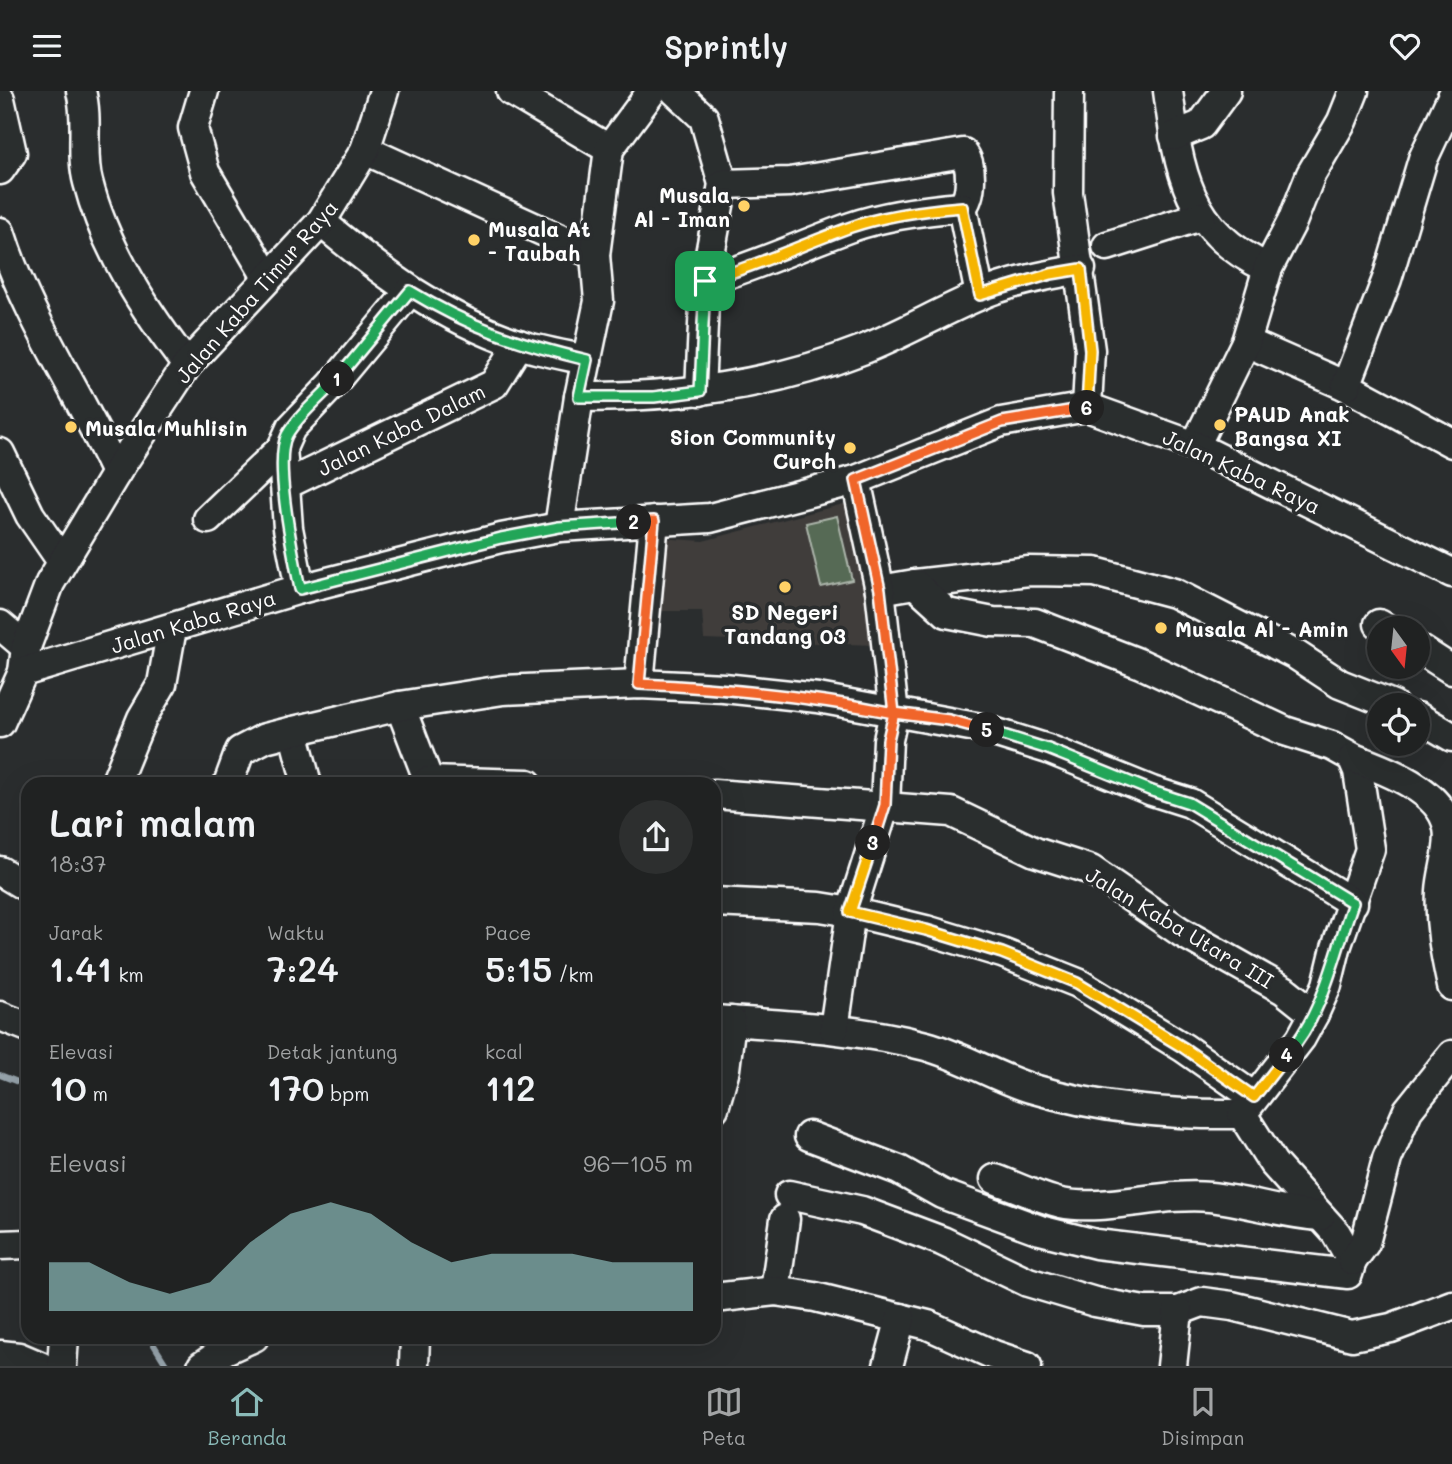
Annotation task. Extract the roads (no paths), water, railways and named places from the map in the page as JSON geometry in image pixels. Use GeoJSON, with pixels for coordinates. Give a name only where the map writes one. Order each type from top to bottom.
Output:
{"type":"FeatureCollection","features":[{"type":"Feature","properties":{"kind":"street"},"geometry":{"type":"LineString","coordinates":[[82,91],[86,116],[87,179],[98,211],[118,256],[153,321],[187,365]]}},
{"type":"Feature","properties":{"kind":"street"},"geometry":{"type":"LineString","coordinates":[[204,91],[193,128],[205,172],[267,277]]}},
{"type":"Feature","properties":{"kind":"street","name":"Jalan Kaba Timur Raya"},"geometry":{"type":"LineString","coordinates":[[25,660],[61,560],[187,365],[321,222],[365,150],[384,91]]}},
{"type":"Feature","properties":{"kind":"street"},"geometry":{"type":"LineString","coordinates":[[510,91],[609,149]]}},
{"type":"Feature","properties":{"kind":"street"},"geometry":{"type":"LineString","coordinates":[[559,527],[579,397],[599,301],[595,255],[609,149],[652,91]]}},
{"type":"Feature","properties":{"kind":"street"},"geometry":{"type":"LineString","coordinates":[[675,91],[704,118],[723,184],[705,281],[700,391]]}},
{"type":"Feature","properties":{"kind":"street"},"geometry":{"type":"LineString","coordinates":[[1069,91],[1068,193],[1081,269],[1090,350],[1087,408]]}},
{"type":"Feature","properties":{"kind":"street"},"geometry":{"type":"LineString","coordinates":[[1168,91],[1174,136],[1191,198],[1201,216],[1220,239],[1268,268]]}},
{"type":"Feature","properties":{"kind":"street"},"geometry":{"type":"LineString","coordinates":[[1174,136],[1201,125],[1226,91]]}},
{"type":"Feature","properties":{"kind":"street"},"geometry":{"type":"LineString","coordinates":[[1195,446],[1246,342],[1268,268],[1292,222],[1311,174],[1342,121],[1354,91]]}},
{"type":"Feature","properties":{"kind":"street"},"geometry":{"type":"LineString","coordinates":[[1346,386],[1387,279],[1423,159],[1452,97]]}},
{"type":"Feature","properties":{"kind":"street"},"geometry":{"type":"LineString","coordinates":[[0,99],[12,153],[0,170]]}},
{"type":"Feature","properties":{"kind":"street"},"geometry":{"type":"LineString","coordinates":[[365,150],[595,255]]}},
{"type":"Feature","properties":{"kind":"street"},"geometry":{"type":"LineString","coordinates":[[723,184],[790,182],[962,153],[967,159],[970,192],[962,207],[980,295]]}},
{"type":"Feature","properties":{"kind":"street"},"geometry":{"type":"LineString","coordinates":[[705,281],[759,265],[852,227],[922,210],[962,207]]}},
{"type":"Feature","properties":{"kind":"street"},"geometry":{"type":"LineString","coordinates":[[1107,246],[1201,216]]}},
{"type":"Feature","properties":{"kind":"street"},"geometry":{"type":"LineString","coordinates":[[321,222],[383,274],[446,313],[519,344],[587,360]]}},
{"type":"Feature","properties":{"kind":"street"},"geometry":{"type":"LineString","coordinates":[[0,232],[37,319],[89,414],[116,473]]}},
{"type":"Feature","properties":{"kind":"street"},"geometry":{"type":"LineString","coordinates":[[579,397],[654,397],[700,391],[799,370],[862,350],[980,295],[1051,274],[1081,269]]}},
{"type":"Feature","properties":{"kind":"street"},"geometry":{"type":"LineString","coordinates":[[208,519],[282,448],[291,428],[331,386],[410,291]]}},
{"type":"Feature","properties":{"kind":"street"},"geometry":{"type":"LineString","coordinates":[[1246,342],[1346,386],[1451,437]]}},
{"type":"Feature","properties":{"kind":"street","name":"Jalan Kaba Dalam"},"geometry":{"type":"LineString","coordinates":[[285,485],[494,384],[519,344]]}},
{"type":"Feature","properties":{"kind":"street","name":"Jalan Kaba Raya"},"geometry":{"type":"LineString","coordinates":[[25,660],[172,628],[300,589],[501,538],[559,527],[710,518],[856,480],[1002,422],[1087,408],[1195,446],[1452,573]]}},
{"type":"Feature","properties":{"kind":"street"},"geometry":{"type":"LineString","coordinates":[[282,448],[288,528],[300,589]]}},
{"type":"Feature","properties":{"kind":"street"},"geometry":{"type":"LineString","coordinates":[[0,453],[30,515],[61,560]]}},
{"type":"Feature","properties":{"kind":"street"},"geometry":{"type":"LineString","coordinates":[[834,1029],[850,912],[885,805],[888,740],[894,713],[880,590],[856,480]]}},
{"type":"Feature","properties":{"kind":"street"},"geometry":{"type":"LineString","coordinates":[[639,684],[654,521]]}},
{"type":"Feature","properties":{"kind":"street"},"geometry":{"type":"LineString","coordinates":[[880,590],[1028,571],[1095,572],[1174,593],[1296,655],[1340,684],[1367,695]]}},
{"type":"Feature","properties":{"kind":"street"},"geometry":{"type":"LineString","coordinates":[[915,584],[947,613],[993,622],[1035,623],[1141,664],[1285,731],[1332,745],[1353,758],[1396,774],[1434,802],[1449,829],[1441,890],[1441,937],[1452,986]]}},
{"type":"Feature","properties":{"kind":"street"},"geometry":{"type":"LineString","coordinates":[[0,625],[25,660],[0,723]]}},
{"type":"Feature","properties":{"kind":"street"},"geometry":{"type":"LineString","coordinates":[[118,777],[142,718],[162,684],[172,628]]}},
{"type":"Feature","properties":{"kind":"street"},"geometry":{"type":"LineString","coordinates":[[1430,656],[1452,670]]}},
{"type":"Feature","properties":{"kind":"street"},"geometry":{"type":"LineString","coordinates":[[231,777],[240,751],[265,738],[400,706],[503,690],[639,684],[724,688],[818,698],[981,728],[1048,749],[1189,803],[1353,903]]}},
{"type":"Feature","properties":{"kind":"street"},"geometry":{"type":"LineString","coordinates":[[400,706],[427,777]]}},
{"type":"Feature","properties":{"kind":"street"},"geometry":{"type":"LineString","coordinates":[[1430,724],[1452,737]]}},
{"type":"Feature","properties":{"kind":"street"},"geometry":{"type":"LineString","coordinates":[[293,731],[304,777]]}},
{"type":"Feature","properties":{"kind":"street"},"geometry":{"type":"LineString","coordinates":[[721,1085],[725,1069],[722,1021],[834,1029],[927,1047],[1029,1088],[1107,1107],[1149,1113],[1248,1105],[1301,1038],[1314,1014],[1327,985],[1336,949],[1370,849],[1353,758]]}},
{"type":"Feature","properties":{"kind":"street","name":"Jalan Kaba Utara III"},"geometry":{"type":"LineString","coordinates":[[721,795],[951,811],[1035,852],[1091,870],[1181,932],[1284,990],[1314,1014]]}},
{"type":"Feature","properties":{"kind":"street"},"geometry":{"type":"LineString","coordinates":[[0,871],[21,884]]}},
{"type":"Feature","properties":{"kind":"street"},"geometry":{"type":"LineString","coordinates":[[721,902],[820,907],[850,912],[926,930],[989,949],[1077,983],[1184,1048],[1248,1105],[1273,1163],[1336,1233],[1352,1261],[1352,1268],[1342,1276],[1261,1262],[1096,1244],[989,1212],[942,1194],[899,1170],[809,1136]]}},
{"type":"Feature","properties":{"kind":"street"},"geometry":{"type":"LineString","coordinates":[[0,1016],[21,1024]]}},
{"type":"Feature","properties":{"kind":"street"},"geometry":{"type":"LineString","coordinates":[[1352,1261],[1364,1243],[1387,1160],[1407,1112],[1452,1055]]}},
{"type":"Feature","properties":{"kind":"street"},"geometry":{"type":"LineString","coordinates":[[995,1179],[1062,1203],[1108,1204],[1158,1196],[1209,1197],[1292,1214],[1321,1216]]}},
{"type":"Feature","properties":{"kind":"street"},"geometry":{"type":"LineString","coordinates":[[775,1291],[787,1207],[862,1211],[942,1241],[1028,1282],[1095,1302],[1144,1311],[1178,1311],[1202,1302],[1232,1306],[1352,1336],[1391,1328],[1452,1305]]}},
{"type":"Feature","properties":{"kind":"street"},"geometry":{"type":"LineString","coordinates":[[0,1245],[21,1244]]}},
{"type":"Feature","properties":{"kind":"street"},"geometry":{"type":"LineString","coordinates":[[721,1298],[775,1291],[901,1318],[928,1325],[994,1355],[1027,1366]]}},
{"type":"Feature","properties":{"kind":"street"},"geometry":{"type":"LineString","coordinates":[[1172,1366],[1178,1311]]}},
{"type":"Feature","properties":{"kind":"street"},"geometry":{"type":"LineString","coordinates":[[888,1366],[901,1318]]}},
{"type":"Feature","properties":{"kind":"street"},"geometry":{"type":"LineString","coordinates":[[62,1366],[64,1344]]}},
{"type":"Feature","properties":{"kind":"street"},"geometry":{"type":"LineString","coordinates":[[202,1366],[238,1344]]}},
{"type":"Feature","properties":{"kind":"street"},"geometry":{"type":"LineString","coordinates":[[414,1366],[415,1344]]}},
{"type":"Feature","properties":{"kind":"street"},"geometry":{"type":"LineString","coordinates":[[0,1355],[19,1357],[40,1366]]}},
{"type":"Feature","properties":{"kind":"waterway"},"geometry":{"type":"LineString","coordinates":[[0,1075],[21,1083]]}},
{"type":"Feature","properties":{"kind":"waterway"},"geometry":{"type":"LineString","coordinates":[[153,1344],[167,1366]]}},
{"type":"Feature","properties":{"kind":"place","name":"Musala Al - Iman"},"geometry":{"type":"Point","coordinates":[744,206]}},
{"type":"Feature","properties":{"kind":"place","name":"Musala At - Taubah"},"geometry":{"type":"Point","coordinates":[474,240]}},
{"type":"Feature","properties":{"kind":"place","name":"PAUD Anak Bangsa XI"},"geometry":{"type":"Point","coordinates":[1220,425]}},
{"type":"Feature","properties":{"kind":"place","name":"Musala Muhlisin"},"geometry":{"type":"Point","coordinates":[71,427]}},
{"type":"Feature","properties":{"kind":"place","name":"Sion Community Curch"},"geometry":{"type":"Point","coordinates":[850,448]}},
{"type":"Feature","properties":{"kind":"place","name":"SD Negeri Tandang 03"},"geometry":{"type":"Point","coordinates":[785,587]}},
{"type":"Feature","properties":{"kind":"place","name":"Musala Al - Amin"},"geometry":{"type":"Point","coordinates":[1161,628]}}]}
